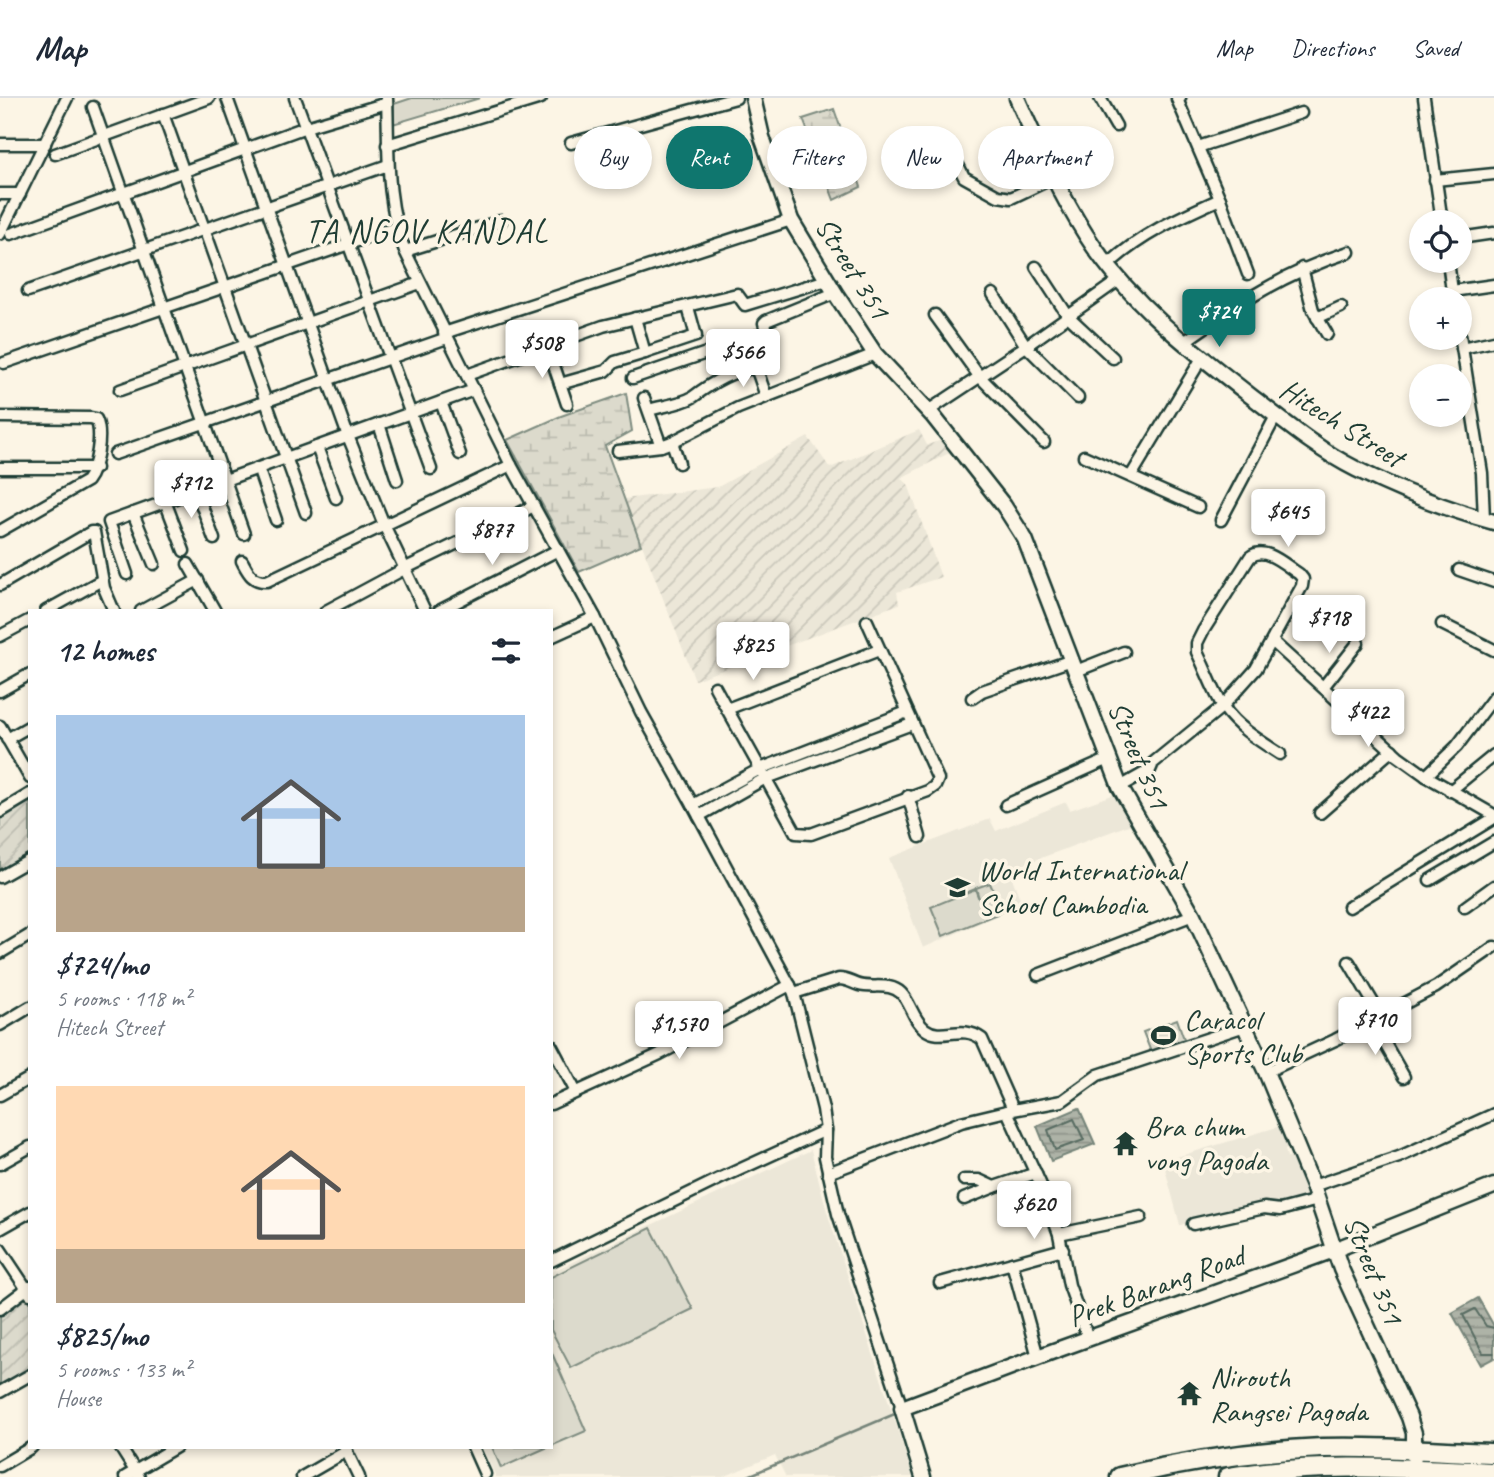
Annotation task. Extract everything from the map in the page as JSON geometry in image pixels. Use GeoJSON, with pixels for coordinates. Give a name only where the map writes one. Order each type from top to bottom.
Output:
{"type":"FeatureCollection","features":[{"type":"Feature","properties":{"kind":"highway"},"geometry":{"type":"LineString","coordinates":[[1120,1477],[1226,1458],[1325,1448],[1494,1453]]}},
{"type":"Feature","properties":{"kind":"highway"},"geometry":{"type":"LineString","coordinates":[[1229,1477],[1316,1468],[1414,1469],[1439,1473],[1494,1472]]}},
{"type":"Feature","properties":{"kind":"street"},"geometry":{"type":"LineString","coordinates":[[0,234],[67,98]]}},
{"type":"Feature","properties":{"kind":"street"},"geometry":{"type":"LineString","coordinates":[[55,154],[209,98]]}},
{"type":"Feature","properties":{"kind":"street"},"geometry":{"type":"LineString","coordinates":[[227,98],[348,436],[385,527],[424,609]]}},
{"type":"Feature","properties":{"kind":"street"},"geometry":{"type":"LineString","coordinates":[[295,98],[431,469]]}},
{"type":"Feature","properties":{"kind":"street"},"geometry":{"type":"LineString","coordinates":[[387,145],[541,98]]}},
{"type":"Feature","properties":{"kind":"street"},"geometry":{"type":"LineString","coordinates":[[571,143],[736,98]]}},
{"type":"Feature","properties":{"kind":"street","name":"Street 351"},"geometry":{"type":"LineString","coordinates":[[753,98],[762,137],[792,220],[835,293],[875,354],[931,413],[1004,506],[1025,539],[1119,785],[1193,915],[1266,1072],[1316,1193],[1334,1250],[1409,1417],[1414,1433],[1414,1469]]}},
{"type":"Feature","properties":{"kind":"street","name":"Hitech Street"},"geometry":{"type":"LineString","coordinates":[[1017,98],[1030,126]]}},
{"type":"Feature","properties":{"kind":"street"},"geometry":{"type":"LineString","coordinates":[[1100,98],[1116,126]]}},
{"type":"Feature","properties":{"kind":"street"},"geometry":{"type":"LineString","coordinates":[[1180,98],[1177,99],[1220,199],[1248,274]]}},
{"type":"Feature","properties":{"kind":"street"},"geometry":{"type":"LineString","coordinates":[[1424,98],[1440,210]]}},
{"type":"Feature","properties":{"kind":"street"},"geometry":{"type":"LineString","coordinates":[[11,234],[387,100],[388,186],[395,228],[405,251],[511,465],[595,617],[640,712],[694,805],[792,989],[823,1109],[826,1130],[825,1157],[838,1214],[923,1477]]}},
{"type":"Feature","properties":{"kind":"street"},"geometry":{"type":"LineString","coordinates":[[93,107],[244,534]]}},
{"type":"Feature","properties":{"kind":"street"},"geometry":{"type":"LineString","coordinates":[[1198,147],[1301,113]]}},
{"type":"Feature","properties":{"kind":"street"},"geometry":{"type":"LineString","coordinates":[[163,114],[306,513]]}},
{"type":"Feature","properties":{"kind":"street"},"geometry":{"type":"LineString","coordinates":[[0,144],[45,144]]}},
{"type":"Feature","properties":{"kind":"street"},"geometry":{"type":"LineString","coordinates":[[28,291],[388,165]]}},
{"type":"Feature","properties":{"kind":"street"},"geometry":{"type":"LineString","coordinates":[[1435,180],[1494,174]]}},
{"type":"Feature","properties":{"kind":"street"},"geometry":{"type":"LineString","coordinates":[[985,189],[998,196],[1011,198],[1030,189]]}},
{"type":"Feature","properties":{"kind":"street","name":"Hitech Street"},"geometry":{"type":"LineString","coordinates":[[1059,189],[1087,236],[1119,280],[1202,358],[1276,416],[1354,468],[1416,496],[1489,521]]}},
{"type":"Feature","properties":{"kind":"street"},"geometry":{"type":"LineString","coordinates":[[0,194],[20,194]]}},
{"type":"Feature","properties":{"kind":"street"},"geometry":{"type":"LineString","coordinates":[[1108,265],[1141,238],[1220,199]]}},
{"type":"Feature","properties":{"kind":"street"},"geometry":{"type":"LineString","coordinates":[[115,454],[446,335],[792,220]]}},
{"type":"Feature","properties":{"kind":"street"},"geometry":{"type":"LineString","coordinates":[[405,251],[501,221]]}},
{"type":"Feature","properties":{"kind":"street"},"geometry":{"type":"LineString","coordinates":[[4,363],[395,228]]}},
{"type":"Feature","properties":{"kind":"street"},"geometry":{"type":"LineString","coordinates":[[1472,236],[1494,233]]}},
{"type":"Feature","properties":{"kind":"street"},"geometry":{"type":"LineString","coordinates":[[1184,342],[1253,295],[1302,268],[1349,252]]}},
{"type":"Feature","properties":{"kind":"street"},"geometry":{"type":"LineString","coordinates":[[1036,267],[1068,316],[1113,358]]}},
{"type":"Feature","properties":{"kind":"street"},"geometry":{"type":"LineString","coordinates":[[1302,268],[1317,318],[1327,334]]}},
{"type":"Feature","properties":{"kind":"street"},"geometry":{"type":"LineString","coordinates":[[467,374],[547,345],[635,318],[737,294],[745,305],[827,280]]}},
{"type":"Feature","properties":{"kind":"street"},"geometry":{"type":"LineString","coordinates":[[931,413],[960,395],[962,389],[979,376],[1119,280]]}},
{"type":"Feature","properties":{"kind":"street"},"geometry":{"type":"LineString","coordinates":[[120,390],[420,283]]}},
{"type":"Feature","properties":{"kind":"street"},"geometry":{"type":"LineString","coordinates":[[1472,290],[1494,285]]}},
{"type":"Feature","properties":{"kind":"street"},"geometry":{"type":"LineString","coordinates":[[633,378],[762,334],[766,331],[766,321],[835,293]]}},
{"type":"Feature","properties":{"kind":"street"},"geometry":{"type":"LineString","coordinates":[[993,294],[1026,346],[1078,398]]}},
{"type":"Feature","properties":{"kind":"street"},"geometry":{"type":"LineString","coordinates":[[560,384],[606,370],[615,362],[696,336],[688,307]]}},
{"type":"Feature","properties":{"kind":"street"},"geometry":{"type":"LineString","coordinates":[[1317,318],[1341,307]]}},
{"type":"Feature","properties":{"kind":"street"},"geometry":{"type":"LineString","coordinates":[[935,315],[979,376],[1044,442]]}},
{"type":"Feature","properties":{"kind":"street"},"geometry":{"type":"LineString","coordinates":[[635,318],[645,353]]}},
{"type":"Feature","properties":{"kind":"street"},"geometry":{"type":"LineString","coordinates":[[1472,346],[1494,341]]}},
{"type":"Feature","properties":{"kind":"street"},"geometry":{"type":"LineString","coordinates":[[547,345],[567,404]]}},
{"type":"Feature","properties":{"kind":"street"},"geometry":{"type":"LineString","coordinates":[[1462,350],[1489,521]]}},
{"type":"Feature","properties":{"kind":"street"},"geometry":{"type":"LineString","coordinates":[[618,451],[667,444],[766,396],[875,354]]}},
{"type":"Feature","properties":{"kind":"street"},"geometry":{"type":"LineString","coordinates":[[1131,477],[1202,358]]}},
{"type":"Feature","properties":{"kind":"street"},"geometry":{"type":"LineString","coordinates":[[649,410],[693,397],[706,386],[753,368],[758,373],[766,396]]}},
{"type":"Feature","properties":{"kind":"street"},"geometry":{"type":"LineString","coordinates":[[127,574],[109,522],[474,390]]}},
{"type":"Feature","properties":{"kind":"street"},"geometry":{"type":"LineString","coordinates":[[644,398],[678,463]]}},
{"type":"Feature","properties":{"kind":"street"},"geometry":{"type":"LineString","coordinates":[[441,402],[460,454]]}},
{"type":"Feature","properties":{"kind":"street"},"geometry":{"type":"LineString","coordinates":[[1221,520],[1276,416]]}},
{"type":"Feature","properties":{"kind":"street"},"geometry":{"type":"LineString","coordinates":[[0,417],[91,418],[96,419],[99,427],[96,468],[87,481],[0,531]]}},
{"type":"Feature","properties":{"kind":"street"},"geometry":{"type":"LineString","coordinates":[[379,424],[397,480]]}},
{"type":"Feature","properties":{"kind":"street"},"geometry":{"type":"LineString","coordinates":[[317,447],[336,498]]}},
{"type":"Feature","properties":{"kind":"street"},"geometry":{"type":"LineString","coordinates":[[1084,456],[1198,507]]}},
{"type":"Feature","properties":{"kind":"street"},"geometry":{"type":"LineString","coordinates":[[242,561],[249,575],[261,582],[267,581],[511,465]]}},
{"type":"Feature","properties":{"kind":"street"},"geometry":{"type":"LineString","coordinates":[[0,474],[5,468],[96,468]]}},
{"type":"Feature","properties":{"kind":"street"},"geometry":{"type":"LineString","coordinates":[[258,468],[276,520]]}},
{"type":"Feature","properties":{"kind":"street"},"geometry":{"type":"LineString","coordinates":[[197,490],[214,539]]}},
{"type":"Feature","properties":{"kind":"street"},"geometry":{"type":"LineString","coordinates":[[165,501],[184,551]]}},
{"type":"Feature","properties":{"kind":"street"},"geometry":{"type":"LineString","coordinates":[[330,609],[406,568],[534,506]]}},
{"type":"Feature","properties":{"kind":"street"},"geometry":{"type":"LineString","coordinates":[[133,513],[154,564]]}},
{"type":"Feature","properties":{"kind":"street"},"geometry":{"type":"LineString","coordinates":[[0,585],[90,532],[96,535],[102,580],[113,609]]}},
{"type":"Feature","properties":{"kind":"street"},"geometry":{"type":"LineString","coordinates":[[443,609],[558,550]]}},
{"type":"Feature","properties":{"kind":"street"},"geometry":{"type":"LineString","coordinates":[[1119,785],[1150,770],[1153,762],[1223,706],[1256,669],[1302,586],[1303,579],[1264,552],[1256,552],[1250,557],[1197,643],[1197,652],[1223,706],[1233,719],[1253,737],[1280,754]]}},
{"type":"Feature","properties":{"kind":"street"},"geometry":{"type":"LineString","coordinates":[[188,564],[214,609]]}},
{"type":"Feature","properties":{"kind":"street"},"geometry":{"type":"LineString","coordinates":[[1459,570],[1494,582]]}},
{"type":"Feature","properties":{"kind":"street"},"geometry":{"type":"LineString","coordinates":[[50,609],[102,580]]}},
{"type":"Feature","properties":{"kind":"street"},"geometry":{"type":"LineString","coordinates":[[145,609],[198,580]]}},
{"type":"Feature","properties":{"kind":"street"},"geometry":{"type":"LineString","coordinates":[[553,636],[595,617]]}},
{"type":"Feature","properties":{"kind":"street"},"geometry":{"type":"LineString","coordinates":[[0,636],[28,621]]}},
{"type":"Feature","properties":{"kind":"street"},"geometry":{"type":"LineString","coordinates":[[715,687],[796,833],[803,835],[928,791],[935,786],[938,779],[867,621]]}},
{"type":"Feature","properties":{"kind":"street"},"geometry":{"type":"LineString","coordinates":[[1441,624],[1494,650]]}},
{"type":"Feature","properties":{"kind":"street"},"geometry":{"type":"LineString","coordinates":[[1272,641],[1392,750],[1426,776],[1494,816],[1349,907]]}},
{"type":"Feature","properties":{"kind":"street"},"geometry":{"type":"LineString","coordinates":[[1324,687],[1358,643]]}},
{"type":"Feature","properties":{"kind":"street"},"geometry":{"type":"LineString","coordinates":[[727,709],[879,650]]}},
{"type":"Feature","properties":{"kind":"street"},"geometry":{"type":"LineString","coordinates":[[972,698],[982,691],[1124,652]]}},
{"type":"Feature","properties":{"kind":"street"},"geometry":{"type":"LineString","coordinates":[[0,691],[28,675]]}},
{"type":"Feature","properties":{"kind":"street"},"geometry":{"type":"LineString","coordinates":[[1426,776],[1457,746],[1494,697]]}},
{"type":"Feature","properties":{"kind":"street"},"geometry":{"type":"LineString","coordinates":[[694,805],[907,712]]}},
{"type":"Feature","properties":{"kind":"street"},"geometry":{"type":"LineString","coordinates":[[699,816],[762,774],[912,724]]}},
{"type":"Feature","properties":{"kind":"street"},"geometry":{"type":"LineString","coordinates":[[0,726],[28,775]]}},
{"type":"Feature","properties":{"kind":"street"},"geometry":{"type":"LineString","coordinates":[[7,739],[28,727]]}},
{"type":"Feature","properties":{"kind":"street"},"geometry":{"type":"LineString","coordinates":[[1320,813],[1392,750]]}},
{"type":"Feature","properties":{"kind":"street"},"geometry":{"type":"LineString","coordinates":[[1450,790],[1494,755]]}},
{"type":"Feature","properties":{"kind":"street"},"geometry":{"type":"LineString","coordinates":[[1006,805],[1109,760]]}},
{"type":"Feature","properties":{"kind":"street"},"geometry":{"type":"LineString","coordinates":[[0,812],[28,795]]}},
{"type":"Feature","properties":{"kind":"street"},"geometry":{"type":"LineString","coordinates":[[908,796],[920,837]]}},
{"type":"Feature","properties":{"kind":"street"},"geometry":{"type":"LineString","coordinates":[[1430,880],[1494,842]]}},
{"type":"Feature","properties":{"kind":"street"},"geometry":{"type":"LineString","coordinates":[[0,877],[28,861]]}},
{"type":"Feature","properties":{"kind":"street"},"geometry":{"type":"LineString","coordinates":[[1465,907],[1494,886]]}},
{"type":"Feature","properties":{"kind":"street"},"geometry":{"type":"LineString","coordinates":[[1038,975],[1193,915]]}},
{"type":"Feature","properties":{"kind":"street"},"geometry":{"type":"LineString","coordinates":[[0,953],[28,936]]}},
{"type":"Feature","properties":{"kind":"street"},"geometry":{"type":"LineString","coordinates":[[1266,1072],[1437,987],[1494,947]]}},
{"type":"Feature","properties":{"kind":"street"},"geometry":{"type":"LineString","coordinates":[[1349,962],[1405,1077]]}},
{"type":"Feature","properties":{"kind":"street"},"geometry":{"type":"LineString","coordinates":[[553,1103],[792,989],[839,979],[872,988],[895,988],[903,994],[925,1029],[936,1033],[973,1032],[982,1038],[1059,1234],[1069,1285],[1088,1338]]}},
{"type":"Feature","properties":{"kind":"street"},"geometry":{"type":"LineString","coordinates":[[0,1025],[28,1008]]}},
{"type":"Feature","properties":{"kind":"street"},"geometry":{"type":"LineString","coordinates":[[828,1173],[961,1122],[1062,1101],[1098,1075],[1245,1026]]}},
{"type":"Feature","properties":{"kind":"street"},"geometry":{"type":"LineString","coordinates":[[553,1049],[576,1092]]}},
{"type":"Feature","properties":{"kind":"street"},"geometry":{"type":"LineString","coordinates":[[0,1095],[28,1079]]}},
{"type":"Feature","properties":{"kind":"street"},"geometry":{"type":"LineString","coordinates":[[1194,1224],[1265,1208],[1280,1210],[1494,1114]]}},
{"type":"Feature","properties":{"kind":"street"},"geometry":{"type":"LineString","coordinates":[[553,1260],[826,1130]]}},
{"type":"Feature","properties":{"kind":"street"},"geometry":{"type":"LineString","coordinates":[[0,1164],[28,1148]]}},
{"type":"Feature","properties":{"kind":"street"},"geometry":{"type":"LineString","coordinates":[[964,1199],[1036,1173]]}},
{"type":"Feature","properties":{"kind":"street"},"geometry":{"type":"LineString","coordinates":[[964,1180],[979,1180],[994,1187]]}},
{"type":"Feature","properties":{"kind":"street","name":"Prek Barang Road"},"geometry":{"type":"LineString","coordinates":[[902,1408],[1334,1250],[1494,1186]]}},
{"type":"Feature","properties":{"kind":"street"},"geometry":{"type":"LineString","coordinates":[[0,1229],[28,1213]]}},
{"type":"Feature","properties":{"kind":"street"},"geometry":{"type":"LineString","coordinates":[[1059,1234],[1141,1217]]}},
{"type":"Feature","properties":{"kind":"street"},"geometry":{"type":"LineString","coordinates":[[0,1249],[28,1289]]}},
{"type":"Feature","properties":{"kind":"street"},"geometry":{"type":"LineString","coordinates":[[940,1283],[1063,1249]]}},
{"type":"Feature","properties":{"kind":"street"},"geometry":{"type":"LineString","coordinates":[[1012,1263],[1038,1357]]}},
{"type":"Feature","properties":{"kind":"street"},"geometry":{"type":"LineString","coordinates":[[0,1309],[28,1291]]}},
{"type":"Feature","properties":{"kind":"street"},"geometry":{"type":"LineString","coordinates":[[0,1392],[28,1376]]}},
{"type":"Feature","properties":{"kind":"street"},"geometry":{"type":"LineString","coordinates":[[0,1466],[29,1449]]}},
{"type":"Feature","properties":{"kind":"street"},"geometry":{"type":"LineString","coordinates":[[121,1449],[137,1474]]}},
{"type":"Feature","properties":{"kind":"street"},"geometry":{"type":"LineString","coordinates":[[125,1477],[137,1474],[173,1449]]}},
{"type":"Feature","properties":{"kind":"street"},"geometry":{"type":"LineString","coordinates":[[302,1477],[346,1449],[357,1474],[344,1477]]}},
{"type":"Feature","properties":{"kind":"street"},"geometry":{"type":"LineString","coordinates":[[474,1449],[485,1474]]}},
{"type":"Feature","properties":{"kind":"street"},"geometry":{"type":"LineString","coordinates":[[1439,1473],[1440,1451]]}},
{"type":"Feature","properties":{"kind":"street"},"geometry":{"type":"LineString","coordinates":[[1226,1458],[1229,1477]]}},
{"type":"Feature","properties":{"kind":"shaded area"},"geometry":{"type":"Polygon","coordinates":[[[919,430],[927,445],[942,440],[949,453],[901,478],[908,484],[941,577],[897,592],[899,604],[695,680],[624,499],[718,487],[808,437],[830,468],[919,430]]]}},
{"type":"Feature","properties":{"kind":"shaded area","name":"World International School Cambodia"},"geometry":{"type":"Polygon","coordinates":[[[1118,793],[1134,823],[1009,870],[1022,904],[923,948],[889,858],[990,819],[996,831],[1066,802],[1070,810],[1118,793]]]}},
{"type":"Feature","properties":{"kind":"shaded area"},"geometry":{"type":"Polygon","coordinates":[[[1284,1125],[1290,1141],[1285,1150],[1287,1157],[1297,1158],[1313,1197],[1279,1207],[1266,1205],[1180,1225],[1163,1161],[1284,1125]]]}},
{"type":"Feature","properties":{"kind":"shaded area"},"geometry":{"type":"Polygon","coordinates":[[[811,1150],[827,1212],[913,1477],[786,1477],[775,1455],[723,1477],[496,1477],[483,1449],[553,1449],[553,1271],[811,1150]]]}},
{"type":"Feature","properties":{"kind":"green space"},"geometry":{"type":"Polygon","coordinates":[[[412,98],[480,98],[393,124],[394,104],[412,98]]]}},
{"type":"Feature","properties":{"kind":"green space"},"geometry":{"type":"Polygon","coordinates":[[[834,109],[840,126],[806,126],[803,119],[834,109]]]}},
{"type":"Feature","properties":{"kind":"green space"},"geometry":{"type":"Polygon","coordinates":[[[830,189],[857,189],[834,200],[830,189]]]}},
{"type":"Feature","properties":{"kind":"green space"},"geometry":{"type":"Polygon","coordinates":[[[626,393],[632,431],[605,446],[641,545],[579,572],[507,440],[561,416],[626,393]]]}},
{"type":"Feature","properties":{"kind":"green space"},"geometry":{"type":"Polygon","coordinates":[[[28,795],[28,861],[0,877],[0,812],[28,795]]]}},
{"type":"Feature","properties":{"kind":"green space"},"geometry":{"type":"Polygon","coordinates":[[[990,883],[1002,912],[943,936],[931,907],[975,889],[980,902],[976,888],[990,883]]]}},
{"type":"Feature","properties":{"kind":"green space","name":"Caracol Sports Club"},"geometry":{"type":"Polygon","coordinates":[[[1177,1019],[1184,1039],[1151,1052],[1143,1032],[1177,1019]]]}},
{"type":"Feature","properties":{"kind":"green space"},"geometry":{"type":"Polygon","coordinates":[[[651,1228],[693,1309],[571,1368],[553,1334],[553,1276],[651,1228]]]}},
{"type":"Feature","properties":{"kind":"green space"},"geometry":{"type":"Polygon","coordinates":[[[26,1289],[28,1292],[28,1376],[0,1392],[0,1309],[26,1289]]]}},
{"type":"Feature","properties":{"kind":"green space"},"geometry":{"type":"Polygon","coordinates":[[[553,1356],[586,1431],[553,1445],[553,1356]]]}},
{"type":"Feature","properties":{"kind":"green space"},"geometry":{"type":"Polygon","coordinates":[[[493,1449],[544,1449],[501,1468],[493,1449]]]}},
{"type":"Feature","properties":{"kind":"water"},"geometry":{"type":"Polygon","coordinates":[[[1079,1108],[1095,1144],[1051,1161],[1037,1126],[1079,1108]]]}},
{"type":"Feature","properties":{"kind":"water"},"geometry":{"type":"Polygon","coordinates":[[[1478,1298],[1494,1326],[1494,1358],[1481,1365],[1452,1313],[1478,1298]]]}},
{"type":"Feature","properties":{"kind":"waterway"},"geometry":{"type":"LineString","coordinates":[[746,1477],[897,1413]]}},
{"type":"Feature","properties":{"kind":"place","name":"World International School Cambodia"},"geometry":{"type":"Point","coordinates":[958,887]}},
{"type":"Feature","properties":{"kind":"place","name":"Caracol Sports Club"},"geometry":{"type":"Point","coordinates":[1164,1036]}},
{"type":"Feature","properties":{"kind":"place","name":"Bra chum vong Pagoda"},"geometry":{"type":"Point","coordinates":[1125,1143]}},
{"type":"Feature","properties":{"kind":"place","name":"Nirouth Rangsei Pagoda"},"geometry":{"type":"Point","coordinates":[1190,1394]}},
{"type":"Feature","properties":{"kind":"district","name":"TA NGOV KANDAL"},"geometry":{"type":"Point","coordinates":[427,231]}}]}
